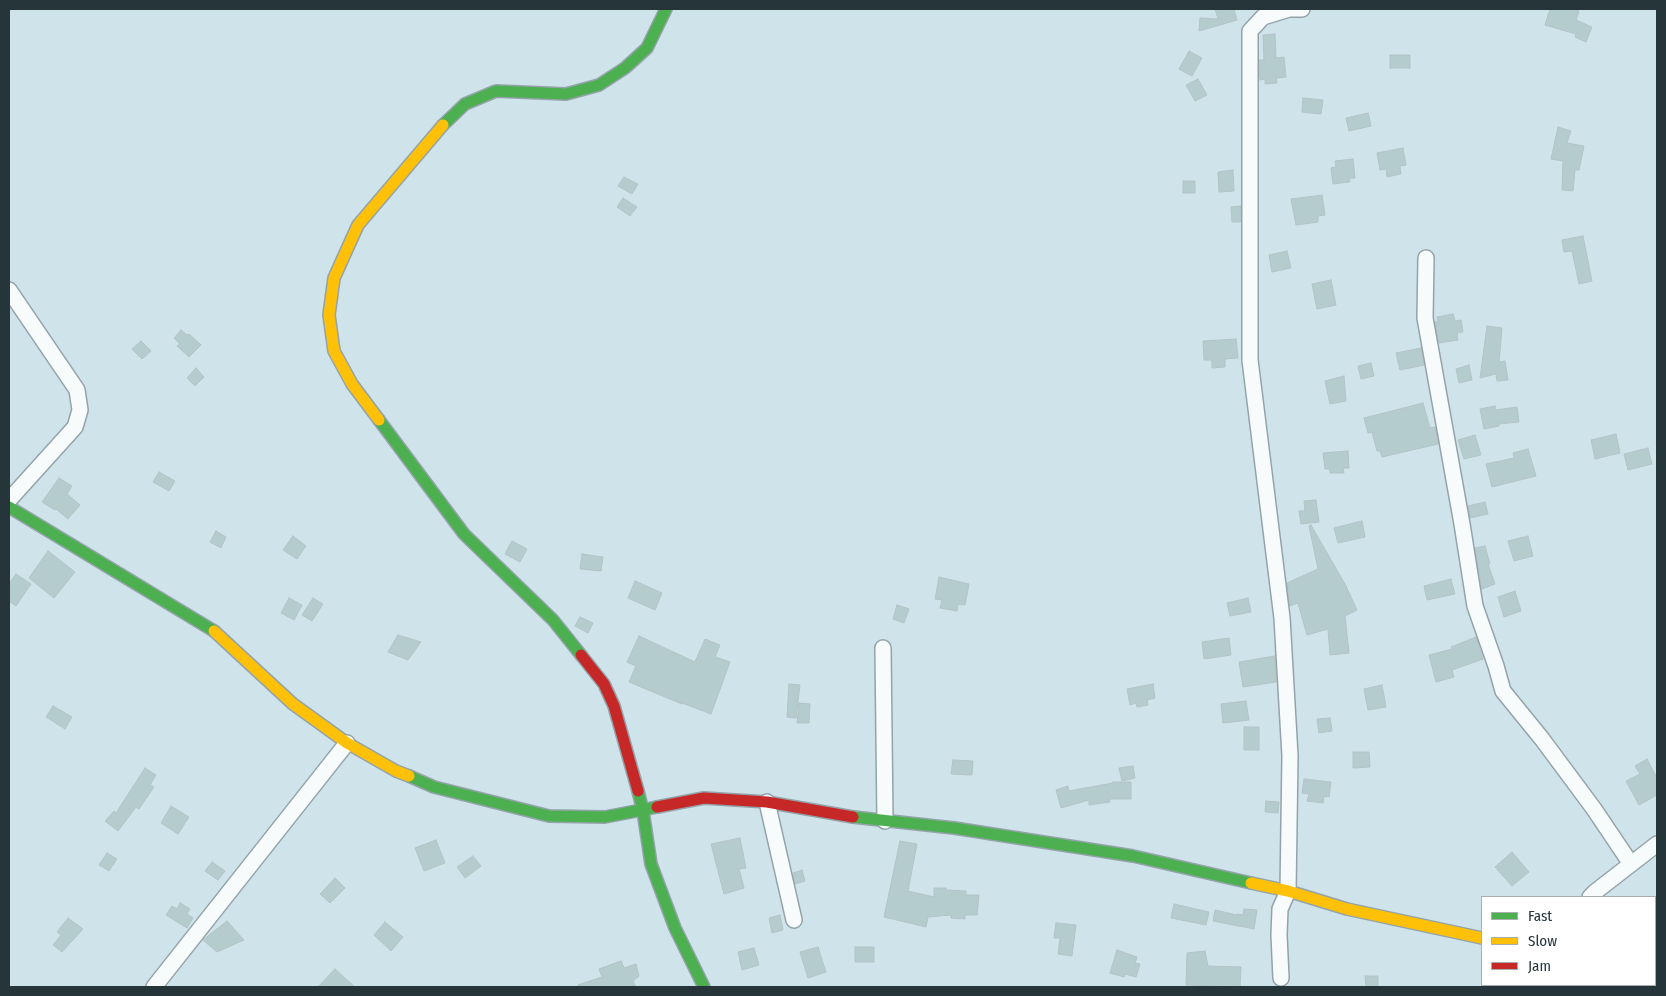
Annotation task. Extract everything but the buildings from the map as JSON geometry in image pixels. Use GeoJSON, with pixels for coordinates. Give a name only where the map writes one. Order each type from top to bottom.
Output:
{"type":"FeatureCollection","features":[{"type":"Feature","properties":{"kind":"street"},"geometry":{"type":"LineString","coordinates":[[666,9],[647,48],[625,68],[599,85],[566,94],[496,91],[465,104],[438,130],[358,225],[334,278],[328,315],[334,350],[352,384],[464,534],[553,620],[604,684],[614,706],[643,811],[651,864],[675,928],[704,987]]}},
{"type":"Feature","properties":{"kind":"street"},"geometry":{"type":"LineString","coordinates":[[1281,978],[1278,935],[1280,909],[1288,891],[1290,756],[1282,618],[1250,360],[1250,32],[1263,17],[1289,9],[1302,9]]}},
{"type":"Feature","properties":{"kind":"street"},"geometry":{"type":"LineString","coordinates":[[1426,258],[1425,318],[1475,606],[1503,691],[1594,809],[1631,864]]}},
{"type":"Feature","properties":{"kind":"street"},"geometry":{"type":"LineString","coordinates":[[9,290],[77,390],[80,410],[75,428],[9,500]]}},
{"type":"Feature","properties":{"kind":"street"},"geometry":{"type":"LineString","coordinates":[[9,506],[211,628],[293,704],[347,743],[396,771],[434,787],[495,804],[549,816],[605,817],[704,798],[767,802],[860,818],[954,828],[1133,856],[1288,891],[1346,909],[1481,938]]}},
{"type":"Feature","properties":{"kind":"street"},"geometry":{"type":"LineString","coordinates":[[883,648],[885,821]]}},
{"type":"Feature","properties":{"kind":"street"},"geometry":{"type":"LineString","coordinates":[[154,987],[347,743]]}},
{"type":"Feature","properties":{"kind":"street"},"geometry":{"type":"LineString","coordinates":[[767,802],[794,920]]}},
{"type":"Feature","properties":{"kind":"street"},"geometry":{"type":"LineString","coordinates":[[1591,896],[1657,844]]}},
{"type":"Feature","properties":{"kind":"traffic: fast"},"geometry":{"type":"LineString","coordinates":[[443,125],[465,104],[496,91],[566,94],[599,85],[625,68],[647,48],[666,9]]}},
{"type":"Feature","properties":{"kind":"traffic: fast"},"geometry":{"type":"LineString","coordinates":[[379,420],[464,534],[553,620],[581,655]]}},
{"type":"Feature","properties":{"kind":"traffic: fast"},"geometry":{"type":"LineString","coordinates":[[9,507],[214,631]]}},
{"type":"Feature","properties":{"kind":"traffic: fast"},"geometry":{"type":"LineString","coordinates":[[409,776],[434,787],[549,816],[605,817],[657,807]]}},
{"type":"Feature","properties":{"kind":"traffic: fast"},"geometry":{"type":"LineString","coordinates":[[638,791],[651,864],[675,928],[704,987]]}},
{"type":"Feature","properties":{"kind":"traffic: fast"},"geometry":{"type":"LineString","coordinates":[[853,817],[954,828],[1133,856],[1251,883]]}},
{"type":"Feature","properties":{"kind":"traffic: slow"},"geometry":{"type":"LineString","coordinates":[[379,420],[352,384],[334,351],[329,315],[334,278],[358,225],[443,125]]}},
{"type":"Feature","properties":{"kind":"traffic: slow"},"geometry":{"type":"LineString","coordinates":[[214,631],[293,704],[347,743],[396,771],[409,776]]}},
{"type":"Feature","properties":{"kind":"traffic: slow"},"geometry":{"type":"LineString","coordinates":[[1251,883],[1288,891],[1347,909],[1481,938]]}},
{"type":"Feature","properties":{"kind":"traffic: jam"},"geometry":{"type":"LineString","coordinates":[[581,655],[604,684],[614,706],[638,791]]}},
{"type":"Feature","properties":{"kind":"traffic: jam"},"geometry":{"type":"LineString","coordinates":[[657,807],[704,798],[767,802],[853,817]]}}]}
